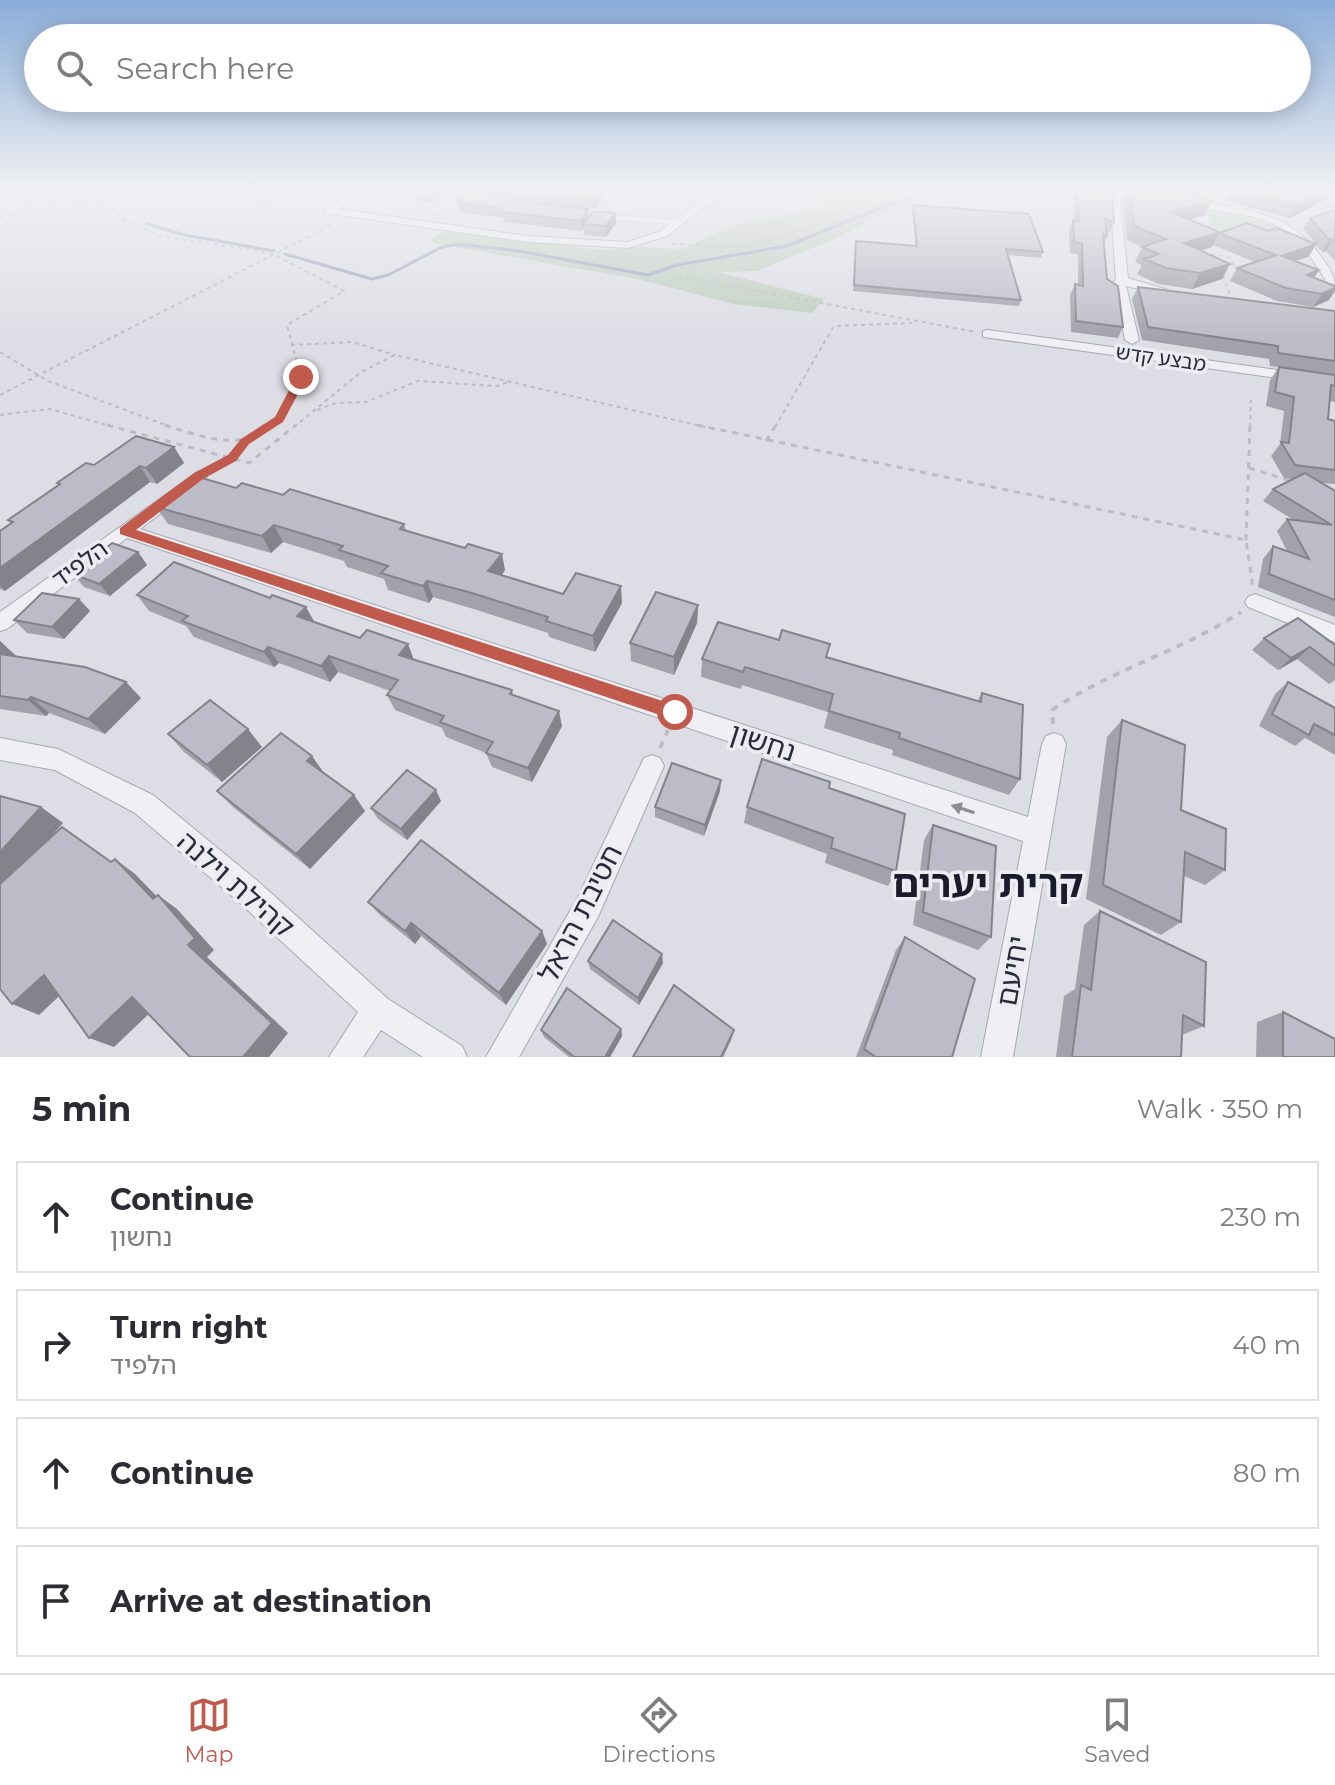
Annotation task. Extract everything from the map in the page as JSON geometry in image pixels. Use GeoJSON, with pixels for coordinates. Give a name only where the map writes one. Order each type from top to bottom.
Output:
{"type":"FeatureCollection","features":[{"type":"Feature","properties":{"kind":"street"},"geometry":{"type":"LineString","coordinates":[[567,241],[608,246],[642,242]]}},
{"type":"Feature","properties":{"kind":"street"},"geometry":{"type":"LineString","coordinates":[[1119,241],[1122,280],[1119,283],[1132,340]]}},
{"type":"Feature","properties":{"kind":"street"},"geometry":{"type":"LineString","coordinates":[[1303,241],[1335,285]]}},
{"type":"Feature","properties":{"kind":"street"},"geometry":{"type":"LineString","coordinates":[[1122,280],[1137,287],[1174,292]]}},
{"type":"Feature","properties":{"kind":"street","name":"מבצע קדש"},"geometry":{"type":"LineString","coordinates":[[988,334],[1335,382]]}},
{"type":"Feature","properties":{"kind":"street","name":"הלפיד"},"geometry":{"type":"LineString","coordinates":[[0,623],[199,476]]}},
{"type":"Feature","properties":{"kind":"street","name":"נחשון"},"geometry":{"type":"LineString","coordinates":[[125,531],[1037,833]]}},
{"type":"Feature","properties":{"kind":"street"},"geometry":{"type":"LineString","coordinates":[[1255,602],[1335,634]]}},
{"type":"Feature","properties":{"kind":"street","name":"יחיעם"},"geometry":{"type":"LineString","coordinates":[[997,1057],[1054,744]]}},
{"type":"Feature","properties":{"kind":"street","name":"קהילת וילנה"},"geometry":{"type":"LineString","coordinates":[[0,749],[58,760],[144,804],[250,893],[377,1010],[451,1057]]}},
{"type":"Feature","properties":{"kind":"street","name":"חטיבת הראל"},"geometry":{"type":"LineString","coordinates":[[502,1057],[588,907],[652,766]]}},
{"type":"Feature","properties":{"kind":"street"},"geometry":{"type":"LineString","coordinates":[[345,1057],[377,1010]]}},
{"type":"Feature","properties":{"kind":"path"},"geometry":{"type":"LineString","coordinates":[[195,241],[276,255],[344,291],[287,325],[301,377],[279,419],[245,441],[232,458],[199,476]]}},
{"type":"Feature","properties":{"kind":"path"},"geometry":{"type":"LineString","coordinates":[[0,395],[301,241]]}},
{"type":"Feature","properties":{"kind":"path"},"geometry":{"type":"LineString","coordinates":[[642,242],[747,247],[765,241]]}},
{"type":"Feature","properties":{"kind":"path"},"geometry":{"type":"LineString","coordinates":[[1211,241],[1217,255]]}},
{"type":"Feature","properties":{"kind":"path"},"geometry":{"type":"LineString","coordinates":[[1234,266],[1229,257],[1203,253],[1207,262],[1245,271]]}},
{"type":"Feature","properties":{"kind":"path"},"geometry":{"type":"LineString","coordinates":[[1220,264],[1232,301]]}},
{"type":"Feature","properties":{"kind":"path"},"geometry":{"type":"LineString","coordinates":[[678,276],[988,334]]}},
{"type":"Feature","properties":{"kind":"path"},"geometry":{"type":"LineString","coordinates":[[766,441],[834,326],[919,322]]}},
{"type":"Feature","properties":{"kind":"path"},"geometry":{"type":"LineString","coordinates":[[291,345],[352,342],[395,355],[766,441],[1246,540]]}},
{"type":"Feature","properties":{"kind":"path"},"geometry":{"type":"LineString","coordinates":[[0,352],[38,375],[105,403],[206,436],[245,441]]}},
{"type":"Feature","properties":{"kind":"path"},"geometry":{"type":"LineString","coordinates":[[0,415],[49,409],[249,463],[361,372],[395,355]]}},
{"type":"Feature","properties":{"kind":"path"},"geometry":{"type":"LineString","coordinates":[[313,411],[336,403],[366,402],[418,381],[497,386],[512,380]]}},
{"type":"Feature","properties":{"kind":"path"},"geometry":{"type":"LineString","coordinates":[[1054,744],[1052,710],[1076,691],[1219,628],[1255,602],[1246,540],[1251,400]]}},
{"type":"Feature","properties":{"kind":"path"},"geometry":{"type":"LineString","coordinates":[[1249,468],[1292,481]]}},
{"type":"Feature","properties":{"kind":"path"},"geometry":{"type":"LineString","coordinates":[[652,766],[675,712]]}},
{"type":"Feature","properties":{"kind":"green space"},"geometry":{"type":"Polygon","coordinates":[[[432,241],[530,241],[601,250],[639,247],[682,249],[699,241],[829,241],[757,271],[718,272],[824,299],[812,313],[733,304],[638,279],[432,241]]]}},
{"type":"Feature","properties":{"kind":"building"},"geometry":{"type":"Polygon","coordinates":[[[856,241],[917,246],[917,241],[1039,241],[1043,252],[1006,249],[1021,300],[854,285],[856,241]]]}},
{"type":"Feature","properties":{"kind":"building"},"geometry":{"type":"Polygon","coordinates":[[[1104,241],[1107,279],[1118,286],[1123,327],[1076,321],[1075,284],[1083,286],[1082,244],[1074,242],[1104,241]]]}},
{"type":"Feature","properties":{"kind":"building"},"geometry":{"type":"Polygon","coordinates":[[[1159,241],[1189,241],[1184,243],[1230,264],[1200,273],[1166,268],[1144,259],[1159,254],[1142,247],[1159,241]]]}},
{"type":"Feature","properties":{"kind":"building"},"geometry":{"type":"Polygon","coordinates":[[[1241,241],[1309,241],[1316,244],[1282,256],[1319,270],[1307,275],[1335,288],[1322,294],[1286,288],[1237,268],[1276,255],[1241,241]]]}},
{"type":"Feature","properties":{"kind":"building"},"geometry":{"type":"Polygon","coordinates":[[[1138,287],[1335,311],[1335,361],[1278,353],[1278,346],[1148,327],[1138,287]]]}},
{"type":"Feature","properties":{"kind":"building"},"geometry":{"type":"Polygon","coordinates":[[[1279,367],[1335,375],[1328,419],[1335,421],[1335,470],[1295,465],[1281,442],[1289,443],[1294,397],[1275,392],[1279,367]]]}},
{"type":"Feature","properties":{"kind":"building"},"geometry":{"type":"Polygon","coordinates":[[[136,436],[174,447],[146,468],[140,466],[0,568],[0,531],[13,522],[8,520],[86,463],[94,465],[136,436]]]}},
{"type":"Feature","properties":{"kind":"building"},"geometry":{"type":"Polygon","coordinates":[[[1305,473],[1335,491],[1335,600],[1269,574],[1273,546],[1309,559],[1287,519],[1332,525],[1273,489],[1305,473]]]}},
{"type":"Feature","properties":{"kind":"building"},"geometry":{"type":"Polygon","coordinates":[[[195,476],[236,488],[242,483],[283,495],[290,489],[404,524],[400,529],[465,548],[468,544],[502,554],[488,571],[563,594],[576,573],[621,586],[593,636],[546,621],[548,617],[472,593],[427,581],[423,586],[381,573],[388,566],[339,550],[343,546],[274,525],[262,536],[156,507],[195,476]]]}},
{"type":"Feature","properties":{"kind":"building"},"geometry":{"type":"Polygon","coordinates":[[[112,543],[138,552],[99,584],[73,574],[112,543]]]}},
{"type":"Feature","properties":{"kind":"building"},"geometry":{"type":"Polygon","coordinates":[[[174,562],[270,598],[272,595],[306,607],[297,616],[360,638],[367,630],[408,644],[399,655],[512,690],[510,694],[559,711],[528,768],[486,753],[493,742],[440,722],[444,716],[387,695],[398,680],[329,656],[321,666],[268,647],[264,652],[182,621],[188,616],[137,595],[174,562]]]}},
{"type":"Feature","properties":{"kind":"building"},"geometry":{"type":"Polygon","coordinates":[[[656,592],[698,605],[674,657],[630,643],[656,592]]]}},
{"type":"Feature","properties":{"kind":"building"},"geometry":{"type":"Polygon","coordinates":[[[42,593],[79,599],[52,627],[14,620],[42,593]]]}},
{"type":"Feature","properties":{"kind":"building"},"geometry":{"type":"Polygon","coordinates":[[[1298,618],[1335,645],[1335,666],[1310,647],[1291,658],[1264,638],[1298,618]]]}},
{"type":"Feature","properties":{"kind":"building"},"geometry":{"type":"Polygon","coordinates":[[[718,622],[779,640],[782,630],[830,644],[826,657],[981,702],[982,693],[1023,705],[1020,779],[899,738],[900,733],[829,711],[833,694],[745,667],[743,672],[702,659],[718,622]]]}},
{"type":"Feature","properties":{"kind":"building"},"geometry":{"type":"Polygon","coordinates":[[[0,654],[85,667],[126,682],[88,719],[31,697],[28,700],[0,696],[0,654]]]}},
{"type":"Feature","properties":{"kind":"building"},"geometry":{"type":"Polygon","coordinates":[[[1288,682],[1335,708],[1335,735],[1314,724],[1309,735],[1272,714],[1288,682]]]}},
{"type":"Feature","properties":{"kind":"building"},"geometry":{"type":"Polygon","coordinates":[[[210,700],[248,729],[207,765],[168,734],[210,700]]]}},
{"type":"Feature","properties":{"kind":"building"},"geometry":{"type":"Polygon","coordinates":[[[1122,720],[1185,745],[1181,810],[1226,829],[1225,870],[1185,852],[1181,922],[1103,885],[1122,720]]]}},
{"type":"Feature","properties":{"kind":"building"},"geometry":{"type":"Polygon","coordinates":[[[281,733],[312,756],[307,761],[354,795],[296,854],[217,791],[281,733]]]}},
{"type":"Feature","properties":{"kind":"building"},"geometry":{"type":"Polygon","coordinates":[[[762,759],[830,782],[829,788],[905,814],[896,871],[831,848],[833,838],[747,807],[762,759]]]}},
{"type":"Feature","properties":{"kind":"building"},"geometry":{"type":"Polygon","coordinates":[[[672,763],[721,780],[705,825],[655,807],[672,763]]]}},
{"type":"Feature","properties":{"kind":"building"},"geometry":{"type":"Polygon","coordinates":[[[407,770],[436,790],[401,829],[371,808],[407,770]]]}},
{"type":"Feature","properties":{"kind":"building"},"geometry":{"type":"Polygon","coordinates":[[[0,796],[41,807],[0,852],[0,796]]]}},
{"type":"Feature","properties":{"kind":"building"},"geometry":{"type":"Polygon","coordinates":[[[933,825],[996,846],[991,937],[923,912],[933,825]]]}},
{"type":"Feature","properties":{"kind":"building"},"geometry":{"type":"Polygon","coordinates":[[[62,827],[111,862],[115,859],[153,899],[158,895],[195,938],[188,945],[272,1023],[243,1057],[190,1057],[132,997],[89,1038],[44,975],[12,1004],[0,989],[0,884],[62,827]]]}},
{"type":"Feature","properties":{"kind":"building"},"geometry":{"type":"Polygon","coordinates":[[[421,840],[542,931],[499,993],[411,923],[405,931],[368,902],[421,840]]]}},
{"type":"Feature","properties":{"kind":"building"},"geometry":{"type":"Polygon","coordinates":[[[1100,911],[1206,962],[1204,1026],[1183,1015],[1181,1057],[1072,1057],[1081,985],[1091,990],[1100,911]]]}},
{"type":"Feature","properties":{"kind":"building"},"geometry":{"type":"Polygon","coordinates":[[[613,920],[662,954],[638,998],[588,961],[613,920]]]}},
{"type":"Feature","properties":{"kind":"building"},"geometry":{"type":"Polygon","coordinates":[[[905,937],[975,979],[952,1057],[876,1057],[864,1049],[905,937]]]}},
{"type":"Feature","properties":{"kind":"building"},"geometry":{"type":"Polygon","coordinates":[[[674,985],[734,1030],[721,1057],[633,1057],[674,985]]]}},
{"type":"Feature","properties":{"kind":"building"},"geometry":{"type":"Polygon","coordinates":[[[567,988],[621,1029],[605,1057],[574,1057],[541,1030],[567,988]]]}},
{"type":"Feature","properties":{"kind":"building"},"geometry":{"type":"Polygon","coordinates":[[[1283,1012],[1335,1039],[1335,1057],[1283,1057],[1283,1012]]]}},
{"type":"Feature","properties":{"kind":"waterway"},"geometry":{"type":"LineString","coordinates":[[220,241],[274,251]]}},
{"type":"Feature","properties":{"kind":"waterway"},"geometry":{"type":"LineString","coordinates":[[285,254],[372,279],[388,275],[442,247],[458,244],[519,251],[648,275],[677,265],[798,241]]}},
{"type":"Feature","properties":{"kind":"district","name":"קרית יערים"},"geometry":{"type":"Point","coordinates":[988,884]}},
{"type":"Feature","properties":{"kind":"route"},"geometry":{"type":"LineString","coordinates":[[301,377],[279,419],[245,441],[232,458],[199,476],[125,531],[675,712]]}}]}
